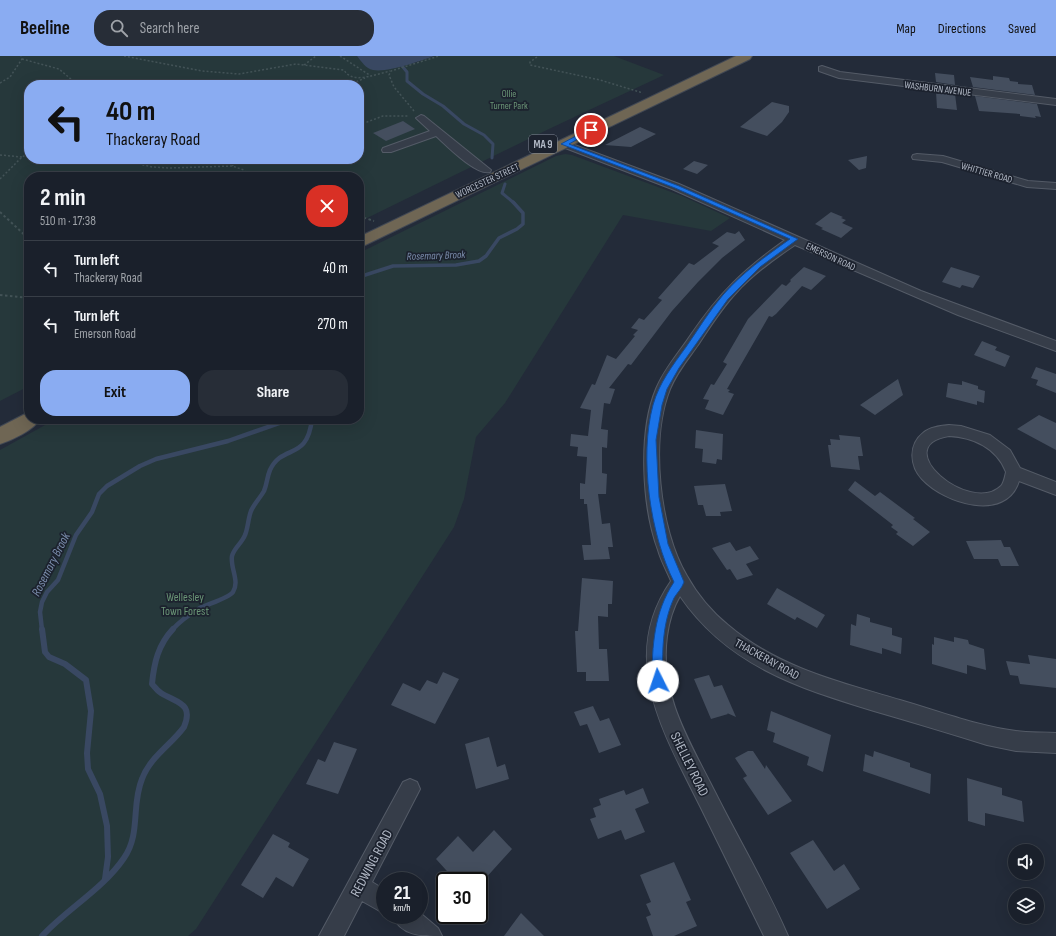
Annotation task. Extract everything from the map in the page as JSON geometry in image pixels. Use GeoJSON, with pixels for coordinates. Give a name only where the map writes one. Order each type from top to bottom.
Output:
{"type":"FeatureCollection","features":[{"type":"Feature","properties":{"kind":"highway","name":"WORCESTER STREET"},"geometry":{"type":"LineString","coordinates":[[364,228],[647,94],[730,59],[747,56]]}},
{"type":"Feature","properties":{"kind":"highway","name":"WORCESTER STREET"},"geometry":{"type":"LineString","coordinates":[[364,241],[564,144],[730,59]]}},
{"type":"Feature","properties":{"kind":"highway"},"geometry":{"type":"LineString","coordinates":[[0,421],[24,408]]}},
{"type":"Feature","properties":{"kind":"highway"},"geometry":{"type":"LineString","coordinates":[[0,436],[24,422]]}},
{"type":"Feature","properties":{"kind":"street","name":"WASHBURN AVENUE"},"geometry":{"type":"LineString","coordinates":[[822,69],[839,76],[1056,102]]}},
{"type":"Feature","properties":{"kind":"street"},"geometry":{"type":"LineString","coordinates":[[421,118],[436,132],[486,170]]}},
{"type":"Feature","properties":{"kind":"street"},"geometry":{"type":"LineString","coordinates":[[387,150],[436,132]]}},
{"type":"Feature","properties":{"kind":"street","name":"EMERSON ROAD"},"geometry":{"type":"LineString","coordinates":[[564,144],[683,189],[958,311],[1005,330],[1056,346]]}},
{"type":"Feature","properties":{"kind":"street","name":"WHITTIER ROAD"},"geometry":{"type":"LineString","coordinates":[[918,157],[943,159],[1027,184],[1056,186]]}},
{"type":"Feature","properties":{"kind":"street"},"geometry":{"type":"LineString","coordinates":[[1027,184],[1056,196]]}},
{"type":"Feature","properties":{"kind":"street","name":"THACKERAY ROAD"},"geometry":{"type":"LineString","coordinates":[[795,239],[758,266],[725,297],[676,367],[660,397],[652,440],[654,497],[663,544],[670,564],[680,582],[705,617],[727,636],[762,660],[804,680],[1003,739],[1056,743]]}},
{"type":"Feature","properties":{"kind":"street"},"geometry":{"type":"LineString","coordinates":[[1014,472],[1014,482],[1009,490],[1000,496],[988,499],[966,497],[945,489],[933,480],[924,470],[920,460],[919,449],[924,440],[932,434],[945,431],[959,431],[974,435],[989,441],[1001,450],[1010,461],[1014,472],[1056,489]]}},
{"type":"Feature","properties":{"kind":"street","name":"SHELLEY ROAD"},"geometry":{"type":"LineString","coordinates":[[680,582],[667,604],[658,640],[657,671],[663,702],[680,745],[776,936]]}},
{"type":"Feature","properties":{"kind":"street","name":"REDWING ROAD"},"geometry":{"type":"LineString","coordinates":[[331,936],[410,789]]}},
{"type":"Feature","properties":{"kind":"street"},"geometry":{"type":"LineString","coordinates":[[359,886],[376,897]]}},
{"type":"Feature","properties":{"kind":"street"},"geometry":{"type":"LineString","coordinates":[[416,924],[430,936]]}},
{"type":"Feature","properties":{"kind":"path"},"geometry":{"type":"LineString","coordinates":[[124,56],[202,71],[239,74],[276,66],[296,64],[339,69],[353,78],[371,76],[391,71],[439,56]]}},
{"type":"Feature","properties":{"kind":"path"},"geometry":{"type":"LineString","coordinates":[[304,65],[316,56]]}},
{"type":"Feature","properties":{"kind":"path"},"geometry":{"type":"LineString","coordinates":[[340,56],[371,76]]}},
{"type":"Feature","properties":{"kind":"path"},"geometry":{"type":"LineString","coordinates":[[541,56],[536,56],[530,62],[530,65],[600,80],[647,94]]}},
{"type":"Feature","properties":{"kind":"path"},"geometry":{"type":"LineString","coordinates":[[0,83],[10,76],[21,57],[59,69],[72,80]]}},
{"type":"Feature","properties":{"kind":"path"},"geometry":{"type":"LineString","coordinates":[[391,71],[389,75],[392,84],[404,96],[410,107],[421,118]]}},
{"type":"Feature","properties":{"kind":"path"},"geometry":{"type":"LineString","coordinates":[[361,80],[371,76]]}},
{"type":"Feature","properties":{"kind":"path"},"geometry":{"type":"LineString","coordinates":[[364,122],[375,117],[390,115],[421,118]]}},
{"type":"Feature","properties":{"kind":"path"},"geometry":{"type":"LineString","coordinates":[[0,155],[22,157]]}},
{"type":"Feature","properties":{"kind":"path"},"geometry":{"type":"LineString","coordinates":[[0,179],[22,157]]}},
{"type":"Feature","properties":{"kind":"path"},"geometry":{"type":"LineString","coordinates":[[139,164],[152,167],[201,168],[232,166],[244,170],[245,172]]}},
{"type":"Feature","properties":{"kind":"path"},"geometry":{"type":"LineString","coordinates":[[0,212],[24,234]]}},
{"type":"Feature","properties":{"kind":"path"},"geometry":{"type":"LineString","coordinates":[[364,218],[377,222]]}},
{"type":"Feature","properties":{"kind":"path"},"geometry":{"type":"LineString","coordinates":[[0,295],[12,298],[24,298]]}},
{"type":"Feature","properties":{"kind":"green space","name":"Ollie Turner Park"},"geometry":{"type":"Polygon","coordinates":[[[0,56],[357,56],[361,61],[414,63],[434,56],[614,56],[664,75],[511,147],[364,220],[364,172],[24,172],[24,389],[0,401],[0,56]]]}},
{"type":"Feature","properties":{"kind":"green space","name":"Wellesley Town Forest"},"geometry":{"type":"Polygon","coordinates":[[[565,154],[572,155],[682,196],[730,218],[711,231],[623,215],[505,403],[476,437],[464,499],[454,527],[196,929],[188,936],[0,936],[0,450],[47,424],[364,424],[364,251],[556,156],[565,154]]]}},
{"type":"Feature","properties":{"kind":"water"},"geometry":{"type":"Polygon","coordinates":[[[357,56],[434,56],[404,66],[386,70],[373,70],[368,68],[357,56]]]}},
{"type":"Feature","properties":{"kind":"building"},"geometry":{"type":"Polygon","coordinates":[[[935,73],[954,75],[955,85],[936,82],[935,73]]]}},
{"type":"Feature","properties":{"kind":"building"},"geometry":{"type":"Polygon","coordinates":[[[993,76],[1009,78],[1010,81],[1018,82],[1018,84],[1032,85],[1035,95],[973,87],[970,77],[993,80],[993,76]]]}},
{"type":"Feature","properties":{"kind":"building"},"geometry":{"type":"Polygon","coordinates":[[[936,92],[955,94],[957,110],[937,108],[936,92]]]}},
{"type":"Feature","properties":{"kind":"building"},"geometry":{"type":"Polygon","coordinates":[[[975,96],[1037,104],[1041,117],[1035,116],[1036,118],[1020,116],[1020,114],[979,111],[975,96]]]}},
{"type":"Feature","properties":{"kind":"building"},"geometry":{"type":"Polygon","coordinates":[[[772,102],[789,106],[789,112],[782,122],[767,136],[740,127],[772,102]]]}},
{"type":"Feature","properties":{"kind":"building"},"geometry":{"type":"Polygon","coordinates":[[[403,121],[415,129],[386,141],[373,133],[403,121]]]}},
{"type":"Feature","properties":{"kind":"building"},"geometry":{"type":"Polygon","coordinates":[[[640,127],[656,134],[631,147],[605,145],[640,127]]]}},
{"type":"Feature","properties":{"kind":"building"},"geometry":{"type":"Polygon","coordinates":[[[867,156],[866,168],[859,170],[848,160],[867,156]]]}},
{"type":"Feature","properties":{"kind":"building"},"geometry":{"type":"Polygon","coordinates":[[[694,161],[708,165],[697,174],[683,169],[694,161]]]}},
{"type":"Feature","properties":{"kind":"building"},"geometry":{"type":"Polygon","coordinates":[[[831,212],[843,217],[841,218],[846,220],[842,223],[853,228],[841,238],[821,229],[823,228],[815,224],[831,212]]]}},
{"type":"Feature","properties":{"kind":"building"},"geometry":{"type":"Polygon","coordinates":[[[739,231],[745,240],[722,258],[698,282],[672,311],[631,365],[628,364],[609,388],[615,389],[610,404],[604,403],[601,429],[608,430],[607,448],[602,447],[602,473],[607,474],[606,494],[598,494],[602,524],[610,523],[613,547],[608,547],[610,559],[584,560],[582,545],[591,545],[587,504],[584,504],[584,499],[580,499],[580,483],[585,484],[587,457],[577,456],[578,447],[570,446],[571,434],[588,436],[591,410],[580,408],[592,384],[595,385],[607,355],[616,359],[635,336],[633,335],[638,330],[631,328],[639,318],[644,320],[662,300],[658,298],[689,263],[694,265],[719,246],[712,243],[727,232],[735,234],[739,231]]]}},
{"type":"Feature","properties":{"kind":"building"},"geometry":{"type":"Polygon","coordinates":[[[804,267],[826,276],[811,290],[802,286],[776,314],[772,317],[769,316],[727,389],[730,390],[728,392],[734,394],[723,415],[705,409],[709,400],[703,399],[711,384],[714,385],[727,364],[723,362],[748,319],[782,284],[786,286],[791,281],[790,280],[804,267]]]}},
{"type":"Feature","properties":{"kind":"building"},"geometry":{"type":"Polygon","coordinates":[[[951,267],[980,276],[973,288],[962,285],[960,288],[942,282],[951,267]]]}},
{"type":"Feature","properties":{"kind":"building"},"geometry":{"type":"Polygon","coordinates":[[[982,341],[997,347],[995,350],[1010,356],[1005,367],[974,355],[982,341]]]}},
{"type":"Feature","properties":{"kind":"building"},"geometry":{"type":"Polygon","coordinates":[[[1036,367],[1056,374],[1056,393],[1036,385],[1038,380],[1031,378],[1036,367]]]}},
{"type":"Feature","properties":{"kind":"building"},"geometry":{"type":"Polygon","coordinates":[[[898,379],[903,395],[875,415],[860,405],[898,379]]]}},
{"type":"Feature","properties":{"kind":"building"},"geometry":{"type":"Polygon","coordinates":[[[962,381],[978,386],[978,389],[985,391],[984,403],[977,401],[977,405],[946,397],[948,383],[962,385],[962,381]]]}},
{"type":"Feature","properties":{"kind":"building"},"geometry":{"type":"Polygon","coordinates":[[[1039,415],[1056,423],[1056,450],[1017,429],[1039,415]]]}},
{"type":"Feature","properties":{"kind":"building"},"geometry":{"type":"Polygon","coordinates":[[[696,430],[723,434],[722,460],[717,459],[716,464],[702,462],[703,449],[695,448],[696,430]]]}},
{"type":"Feature","properties":{"kind":"building"},"geometry":{"type":"Polygon","coordinates":[[[839,435],[860,437],[863,456],[858,456],[860,470],[831,467],[828,445],[831,445],[830,439],[840,440],[839,435]]]}},
{"type":"Feature","properties":{"kind":"building"},"geometry":{"type":"Polygon","coordinates":[[[855,481],[875,496],[880,492],[915,518],[913,519],[930,532],[913,546],[896,534],[898,532],[891,527],[893,525],[848,490],[855,481]]]}},
{"type":"Feature","properties":{"kind":"building"},"geometry":{"type":"Polygon","coordinates":[[[725,484],[732,511],[720,512],[721,516],[706,516],[703,505],[698,505],[694,486],[725,484]]]}},
{"type":"Feature","properties":{"kind":"building"},"geometry":{"type":"Polygon","coordinates":[[[1001,540],[1004,547],[1010,547],[1019,566],[1001,566],[998,559],[974,559],[966,541],[1001,540]]]}},
{"type":"Feature","properties":{"kind":"building"},"geometry":{"type":"Polygon","coordinates":[[[730,542],[736,551],[750,546],[759,559],[746,564],[753,575],[737,580],[730,569],[727,570],[712,548],[730,542]]]}},
{"type":"Feature","properties":{"kind":"building"},"geometry":{"type":"Polygon","coordinates":[[[582,578],[613,581],[612,604],[608,604],[608,617],[598,616],[599,649],[607,649],[609,681],[586,681],[586,672],[577,672],[575,631],[578,631],[582,578]]]}},
{"type":"Feature","properties":{"kind":"building"},"geometry":{"type":"Polygon","coordinates":[[[777,588],[825,615],[817,628],[797,617],[795,620],[767,604],[777,588]]]}},
{"type":"Feature","properties":{"kind":"building"},"geometry":{"type":"Polygon","coordinates":[[[857,614],[870,618],[870,622],[892,628],[892,635],[902,638],[901,654],[882,648],[882,654],[850,645],[851,624],[856,626],[857,614]]]}},
{"type":"Feature","properties":{"kind":"building"},"geometry":{"type":"Polygon","coordinates":[[[934,637],[954,642],[954,637],[968,640],[969,644],[984,649],[986,670],[967,665],[967,674],[932,664],[932,644],[934,645],[934,637]]]}},
{"type":"Feature","properties":{"kind":"building"},"geometry":{"type":"Polygon","coordinates":[[[1028,655],[1056,659],[1056,688],[1020,684],[1018,676],[1010,675],[1006,661],[1030,664],[1028,655]]]}},
{"type":"Feature","properties":{"kind":"building"},"geometry":{"type":"Polygon","coordinates":[[[443,672],[459,679],[435,724],[391,705],[403,683],[420,691],[427,680],[437,684],[443,672]]]}},
{"type":"Feature","properties":{"kind":"building"},"geometry":{"type":"Polygon","coordinates":[[[709,675],[714,687],[722,685],[736,717],[727,713],[728,714],[711,719],[694,679],[709,675]]]}},
{"type":"Feature","properties":{"kind":"building"},"geometry":{"type":"Polygon","coordinates":[[[593,706],[600,721],[609,718],[621,745],[599,753],[587,724],[580,726],[574,712],[593,706]]]}},
{"type":"Feature","properties":{"kind":"building"},"geometry":{"type":"Polygon","coordinates":[[[771,711],[831,735],[823,772],[807,765],[809,757],[773,742],[775,733],[767,730],[771,711]]]}},
{"type":"Feature","properties":{"kind":"building"},"geometry":{"type":"Polygon","coordinates":[[[489,737],[497,767],[505,764],[509,779],[476,789],[465,744],[489,737]]]}},
{"type":"Feature","properties":{"kind":"building"},"geometry":{"type":"Polygon","coordinates":[[[334,742],[357,749],[338,794],[306,784],[318,759],[325,762],[334,742]]]}},
{"type":"Feature","properties":{"kind":"building"},"geometry":{"type":"Polygon","coordinates":[[[748,751],[753,751],[765,769],[766,765],[792,801],[768,815],[743,778],[747,776],[735,758],[748,751]]]}},
{"type":"Feature","properties":{"kind":"building"},"geometry":{"type":"Polygon","coordinates":[[[874,751],[910,763],[910,767],[931,774],[930,794],[863,771],[865,754],[873,757],[874,751]]]}},
{"type":"Feature","properties":{"kind":"building"},"geometry":{"type":"Polygon","coordinates":[[[967,778],[1002,788],[1002,795],[1022,801],[1024,822],[985,813],[985,826],[968,821],[967,778]]]}},
{"type":"Feature","properties":{"kind":"building"},"geometry":{"type":"Polygon","coordinates":[[[643,788],[649,803],[635,809],[645,832],[625,840],[621,830],[598,839],[590,819],[596,817],[593,808],[601,805],[599,799],[624,790],[626,795],[643,788]]]}},
{"type":"Feature","properties":{"kind":"building"},"geometry":{"type":"Polygon","coordinates":[[[494,830],[512,849],[488,875],[488,872],[448,872],[436,859],[458,836],[473,852],[494,830]]]}},
{"type":"Feature","properties":{"kind":"building"},"geometry":{"type":"Polygon","coordinates":[[[273,834],[290,843],[288,847],[309,859],[293,887],[276,877],[263,898],[241,885],[273,834]]]}},
{"type":"Feature","properties":{"kind":"building"},"geometry":{"type":"Polygon","coordinates":[[[813,840],[834,871],[844,864],[860,889],[827,909],[790,853],[813,840]]]}},
{"type":"Feature","properties":{"kind":"building"},"geometry":{"type":"Polygon","coordinates":[[[674,862],[691,900],[686,902],[697,926],[674,936],[653,936],[646,917],[651,915],[646,904],[651,902],[640,875],[674,862]]]}},
{"type":"Feature","properties":{"kind":"building"},"geometry":{"type":"Polygon","coordinates":[[[521,913],[544,936],[504,936],[521,913]]]}},
{"type":"Feature","properties":{"kind":"waterway","name":"Rosemary Brook"},"geometry":{"type":"LineString","coordinates":[[402,66],[407,72],[407,81],[423,94],[443,106],[464,124],[484,135],[493,144],[492,158]]}},
{"type":"Feature","properties":{"kind":"waterway","name":"Rosemary Brook"},"geometry":{"type":"LineString","coordinates":[[505,184],[502,193],[514,203]]}},
{"type":"Feature","properties":{"kind":"waterway","name":"Rosemary Brook"},"geometry":{"type":"LineString","coordinates":[[364,275],[393,266],[456,265],[479,261],[486,256],[499,238],[517,229],[523,224],[523,213],[514,203]]}},
{"type":"Feature","properties":{"kind":"waterway","name":"Rosemary Brook"},"geometry":{"type":"LineString","coordinates":[[42,630],[40,612],[42,602],[47,592],[58,580],[76,535],[92,512],[99,494],[107,486],[140,466],[156,459],[228,441],[277,424]]}},
{"type":"Feature","properties":{"kind":"waterway","name":"Rosemary Brook"},"geometry":{"type":"LineString","coordinates":[[173,629],[196,610],[218,601],[233,592],[236,583],[232,565],[232,556],[234,550],[245,535],[251,511],[264,491],[270,470],[275,462],[281,457],[300,447],[305,441],[311,424]]}},
{"type":"Feature","properties":{"kind":"waterway","name":"Rosemary Brook"},"geometry":{"type":"LineString","coordinates":[[42,629],[45,652],[49,657],[65,664],[86,680],[91,711],[87,753],[88,769],[100,794],[107,826],[108,857],[105,879]]}},
{"type":"Feature","properties":{"kind":"waterway","name":"Rosemary Brook"},"geometry":{"type":"LineString","coordinates":[[42,936],[106,879],[124,858],[132,839],[137,799],[142,779],[150,764],[184,727],[187,719],[185,708],[178,702],[157,690],[152,684],[154,669],[160,648],[173,629]]}},
{"type":"Feature","properties":{"kind":"route"},"geometry":{"type":"LineString","coordinates":[[591,130],[564,144],[589,155],[677,187],[795,239],[758,266],[738,283],[725,297],[670,376],[657,405],[652,440],[654,497],[663,544],[674,573],[680,582],[670,596],[661,622],[657,650],[658,681]]}}]}
